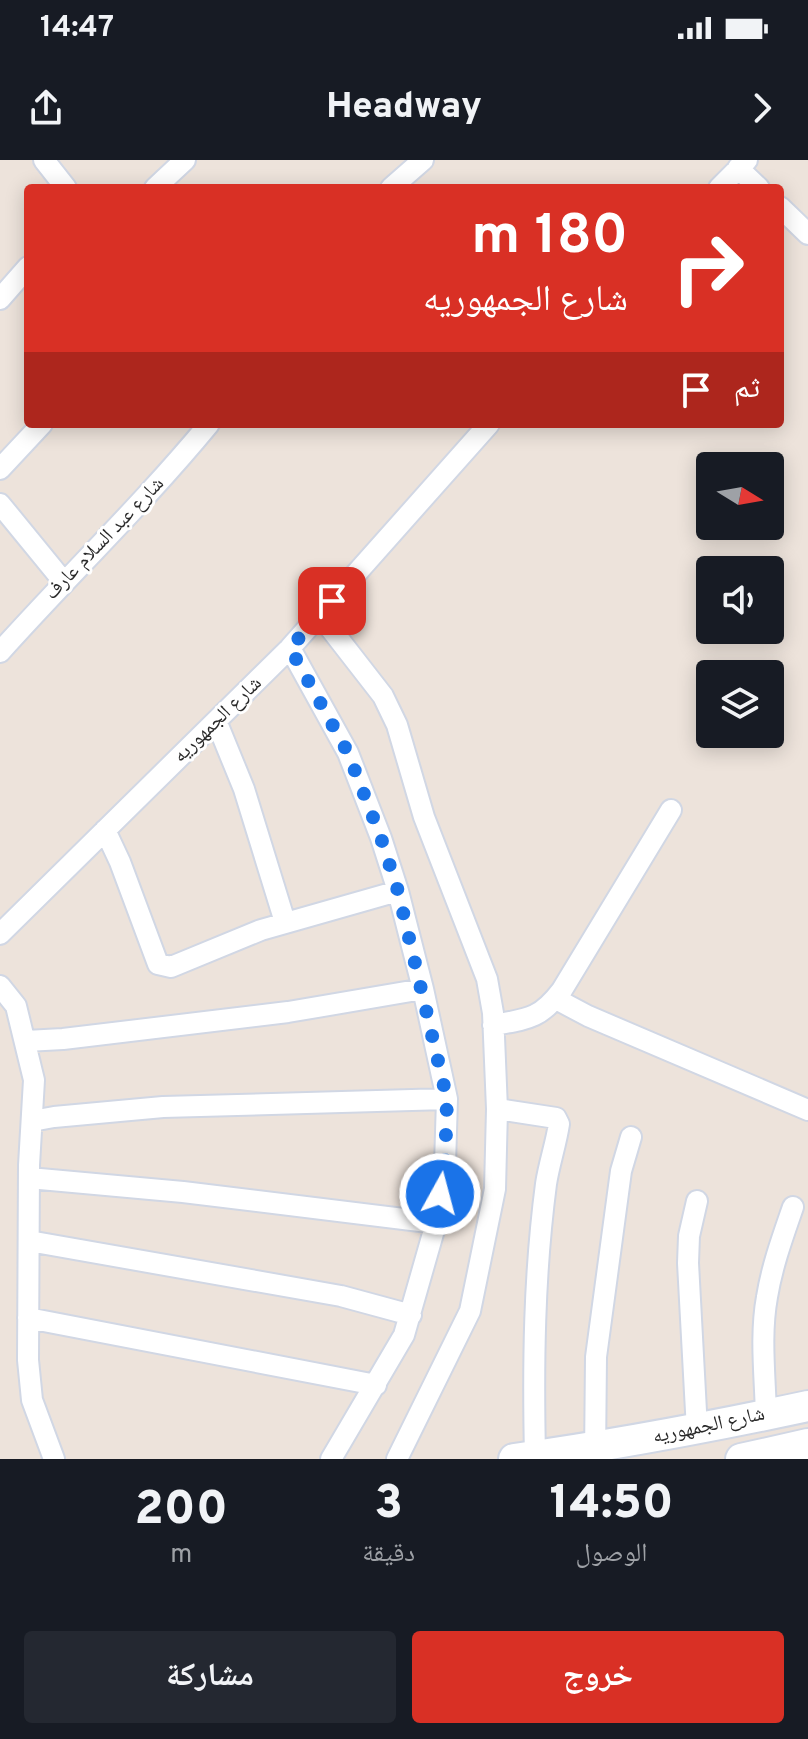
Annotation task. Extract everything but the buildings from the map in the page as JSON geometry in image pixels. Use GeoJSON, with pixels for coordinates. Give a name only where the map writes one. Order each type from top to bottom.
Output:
{"type":"FeatureCollection","features":[{"type":"Feature","properties":{"kind":"street"},"geometry":{"type":"LineString","coordinates":[[44,160],[63,184]]}},
{"type":"Feature","properties":{"kind":"street"},"geometry":{"type":"LineString","coordinates":[[159,184],[185,160]]}},
{"type":"Feature","properties":{"kind":"street"},"geometry":{"type":"LineString","coordinates":[[396,184],[423,160]]}},
{"type":"Feature","properties":{"kind":"street"},"geometry":{"type":"LineString","coordinates":[[723,184],[742,164],[756,184]]}},
{"type":"Feature","properties":{"kind":"street"},"geometry":{"type":"LineString","coordinates":[[784,211],[808,234]]}},
{"type":"Feature","properties":{"kind":"street"},"geometry":{"type":"LineString","coordinates":[[0,299],[24,272]]}},
{"type":"Feature","properties":{"kind":"street"},"geometry":{"type":"LineString","coordinates":[[0,469],[38,428]]}},
{"type":"Feature","properties":{"kind":"street","name":"شارع عبد السلام عارف"},"geometry":{"type":"LineString","coordinates":[[0,652],[63,581],[146,498],[206,428]]}},
{"type":"Feature","properties":{"kind":"street","name":"شارع الجمهوريه"},"geometry":{"type":"LineString","coordinates":[[0,934],[290,648],[485,428]]}},
{"type":"Feature","properties":{"kind":"street"},"geometry":{"type":"LineString","coordinates":[[0,504],[63,581]]}},
{"type":"Feature","properties":{"kind":"street"},"geometry":{"type":"LineString","coordinates":[[320,615],[383,696],[397,725],[424,817],[487,979],[493,1025],[497,1109],[495,1189],[470,1311],[397,1459]]}},
{"type":"Feature","properties":{"kind":"street"},"geometry":{"type":"LineString","coordinates":[[290,648],[348,753],[381,838],[423,989],[447,1099],[445,1165],[436,1223],[411,1315],[404,1335],[331,1459]]}},
{"type":"Feature","properties":{"kind":"street"},"geometry":{"type":"LineString","coordinates":[[217,723],[244,789],[285,922]]}},
{"type":"Feature","properties":{"kind":"street"},"geometry":{"type":"LineString","coordinates":[[493,1025],[532,1018],[556,999],[671,810]]}},
{"type":"Feature","properties":{"kind":"street"},"geometry":{"type":"LineString","coordinates":[[105,830],[158,964],[171,967],[285,922],[398,891]]}},
{"type":"Feature","properties":{"kind":"street"},"geometry":{"type":"LineString","coordinates":[[0,986],[16,1006],[34,1080],[29,1178],[28,1360],[32,1400],[54,1459]]}},
{"type":"Feature","properties":{"kind":"street"},"geometry":{"type":"LineString","coordinates":[[26,1041],[288,1012],[423,989]]}},
{"type":"Feature","properties":{"kind":"street"},"geometry":{"type":"LineString","coordinates":[[556,999],[588,1016],[808,1110]]}},
{"type":"Feature","properties":{"kind":"street"},"geometry":{"type":"LineString","coordinates":[[32,1121],[163,1107],[447,1099]]}},
{"type":"Feature","properties":{"kind":"street"},"geometry":{"type":"LineString","coordinates":[[497,1109],[556,1118],[559,1124],[546,1180],[524,1458]]}},
{"type":"Feature","properties":{"kind":"street"},"geometry":{"type":"LineString","coordinates":[[594,1454],[596,1357],[621,1171],[631,1137]]}},
{"type":"Feature","properties":{"kind":"street"},"geometry":{"type":"LineString","coordinates":[[29,1178],[183,1192],[436,1223]]}},
{"type":"Feature","properties":{"kind":"street"},"geometry":{"type":"LineString","coordinates":[[697,1201],[689,1236],[688,1263],[697,1430]]}},
{"type":"Feature","properties":{"kind":"street"},"geometry":{"type":"LineString","coordinates":[[766,1415],[764,1344],[767,1298],[775,1261],[793,1207]]}},
{"type":"Feature","properties":{"kind":"street"},"geometry":{"type":"LineString","coordinates":[[29,1241],[341,1296],[411,1315]]}},
{"type":"Feature","properties":{"kind":"street"},"geometry":{"type":"LineString","coordinates":[[28,1318],[376,1385]]}},
{"type":"Feature","properties":{"kind":"street","name":"شارع الجمهوريه"},"geometry":{"type":"LineString","coordinates":[[524,1458],[594,1454],[808,1406]]}},
{"type":"Feature","properties":{"kind":"street","name":"شارع الجمهوريه"},"geometry":{"type":"LineString","coordinates":[[759,1457],[808,1444]]}},
{"type":"Feature","properties":{"kind":"route"},"geometry":{"type":"LineString","coordinates":[[332,601],[290,648],[348,753],[398,891],[447,1099],[445,1165],[440,1194]]}}]}
